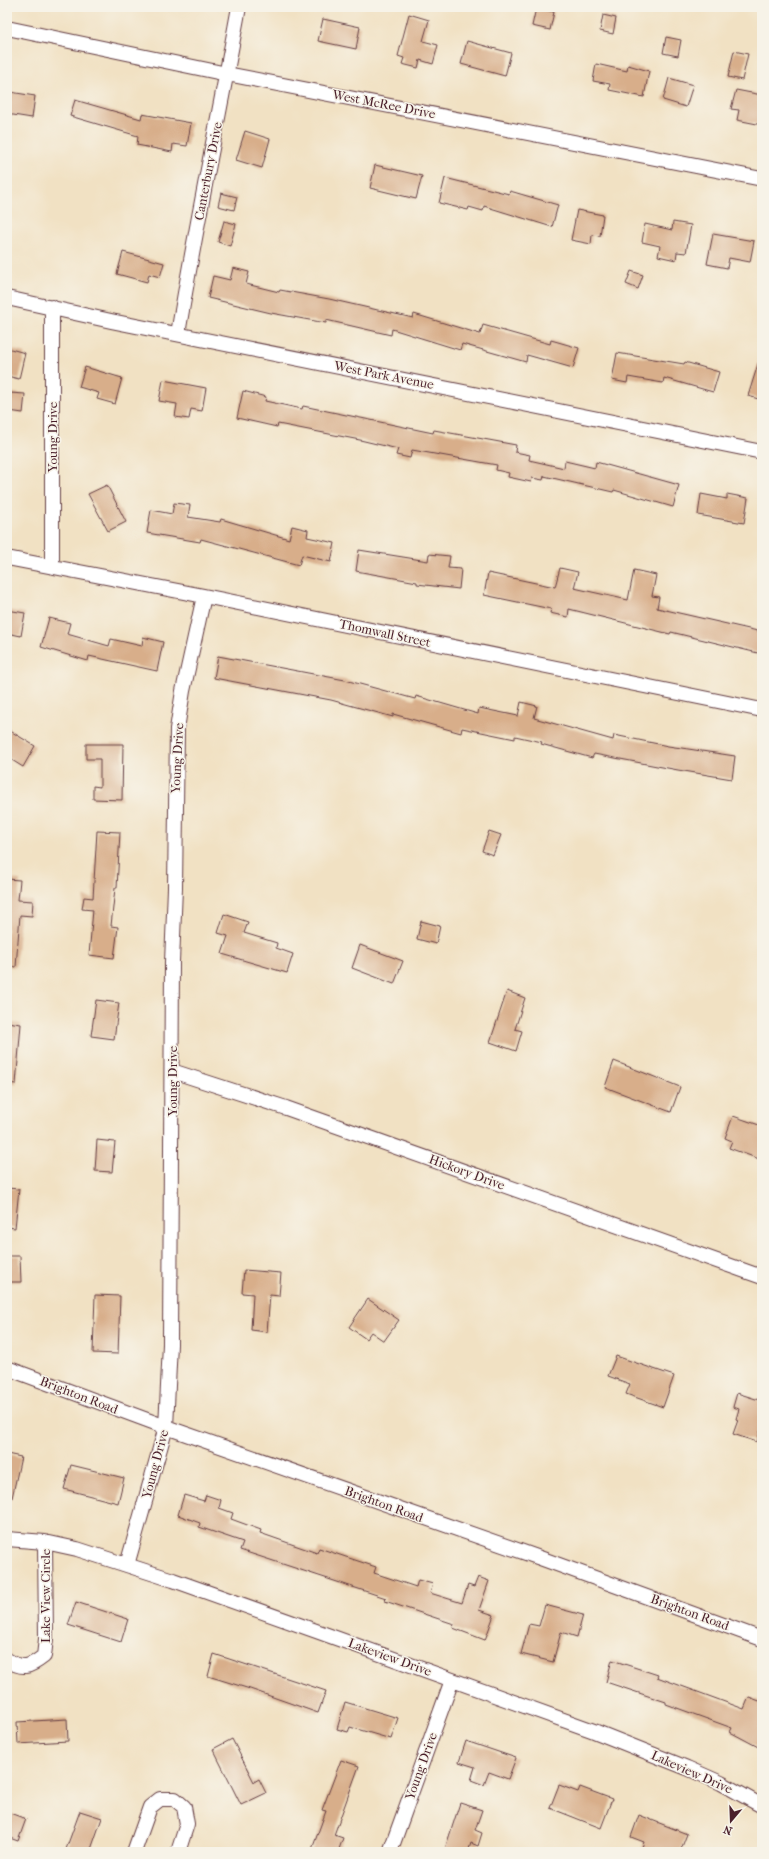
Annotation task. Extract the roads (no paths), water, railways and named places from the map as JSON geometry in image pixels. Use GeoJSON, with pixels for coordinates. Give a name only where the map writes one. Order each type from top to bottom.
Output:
{"type":"FeatureCollection","features":[{"type":"Feature","properties":{"kind":"street","name":"Canterbury Drive"},"geometry":{"type":"LineString","coordinates":[[178,334],[239,7]]}},
{"type":"Feature","properties":{"kind":"street","name":"West McRee Drive"},"geometry":{"type":"LineString","coordinates":[[7,28],[227,74],[762,179]]}},
{"type":"Feature","properties":{"kind":"street","name":"West Park Avenue"},"geometry":{"type":"LineString","coordinates":[[7,298],[762,452]]}},
{"type":"Feature","properties":{"kind":"street","name":"Young Drive"},"geometry":{"type":"LineString","coordinates":[[52,307],[52,566]]}},
{"type":"Feature","properties":{"kind":"street","name":"Thomwall Street"},"geometry":{"type":"LineString","coordinates":[[7,558],[204,596],[762,710]]}},
{"type":"Feature","properties":{"kind":"street","name":"Young Drive"},"geometry":{"type":"LineString","coordinates":[[127,1565],[166,1427],[170,1344],[172,962],[175,888],[177,729],[183,691],[204,596]]}},
{"type":"Feature","properties":{"kind":"street","name":"Hickory Drive"},"geometry":{"type":"LineString","coordinates":[[172,1071],[286,1108],[762,1277]]}},
{"type":"Feature","properties":{"kind":"street","name":"Brighton Road"},"geometry":{"type":"LineString","coordinates":[[7,1368],[166,1427],[540,1558],[762,1639]]}},
{"type":"Feature","properties":{"kind":"street","name":"Lakeview Drive"},"geometry":{"type":"LineString","coordinates":[[7,1539],[45,1542],[77,1548],[127,1565],[594,1731],[687,1768],[762,1806]]}},
{"type":"Feature","properties":{"kind":"street","name":"Lake View Circle"},"geometry":{"type":"LineString","coordinates":[[7,1660],[16,1666],[31,1666],[44,1656],[46,1639],[45,1542]]}},
{"type":"Feature","properties":{"kind":"street","name":"Young Drive"},"geometry":{"type":"LineString","coordinates":[[390,1852],[452,1680]]}},
{"type":"Feature","properties":{"kind":"street"},"geometry":{"type":"LineString","coordinates":[[134,1852],[150,1807],[160,1799],[175,1798],[184,1808],[187,1824],[178,1852]]}}]}
